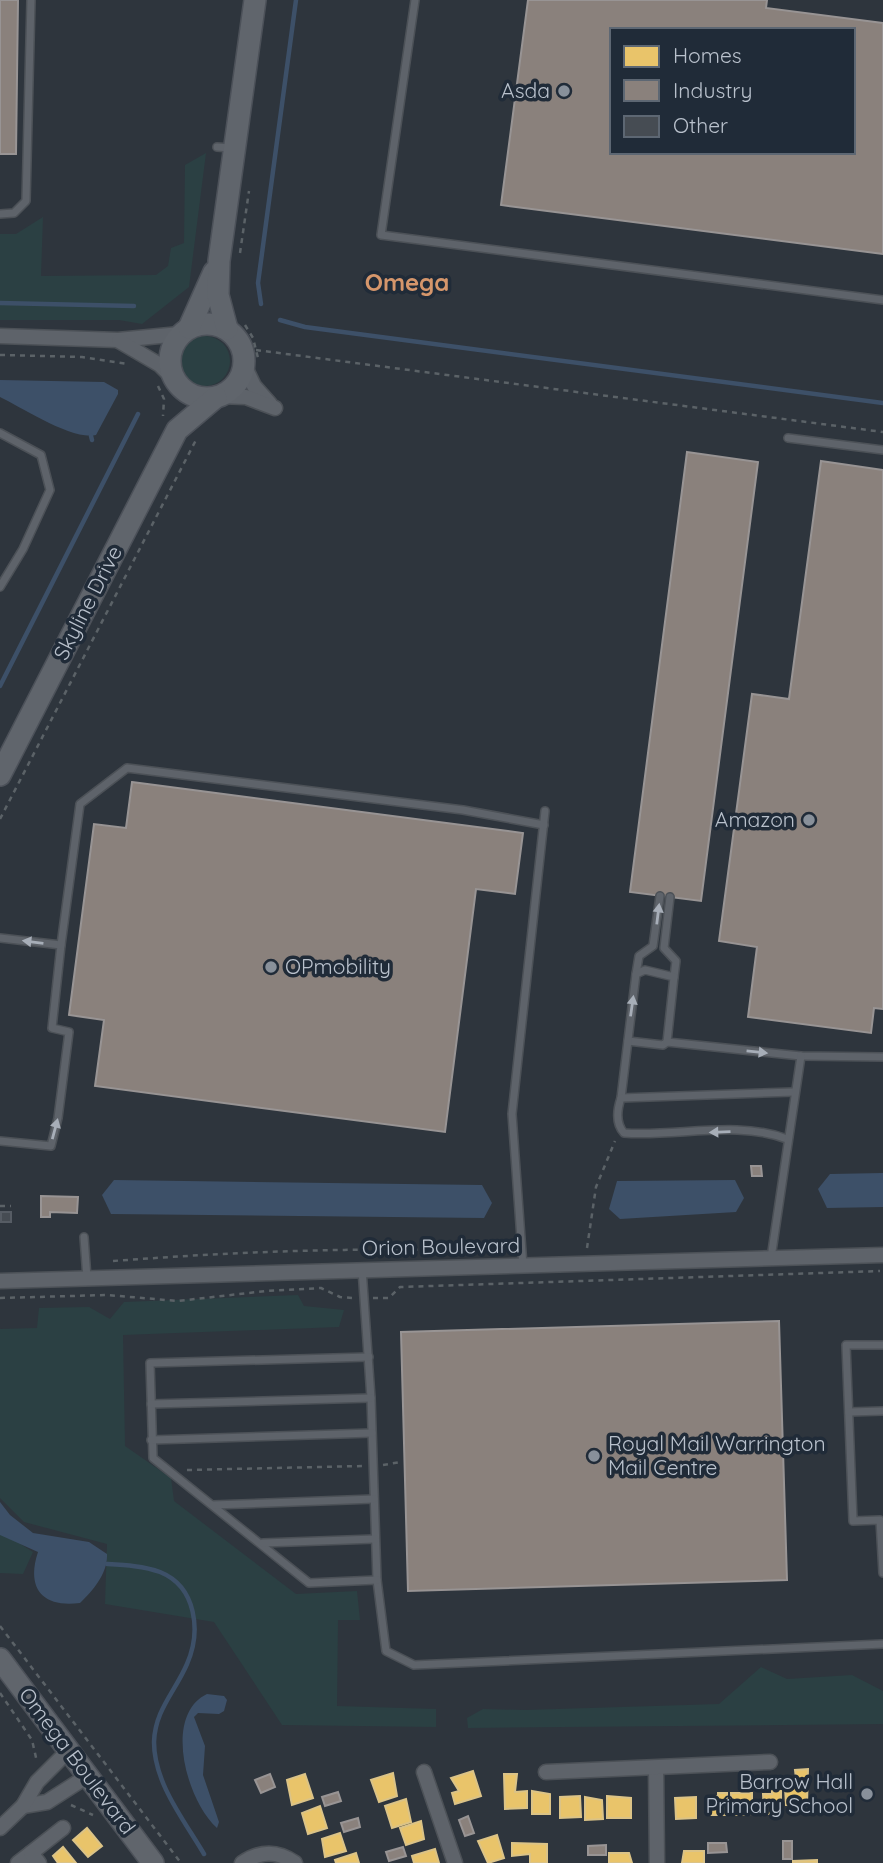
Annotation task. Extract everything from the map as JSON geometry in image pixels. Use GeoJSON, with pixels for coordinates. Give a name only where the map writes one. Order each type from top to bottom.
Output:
{"type":"FeatureCollection","features":[{"type":"Feature","properties":{"kind":"main road"},"geometry":{"type":"LineString","coordinates":[[219,261],[170,354],[169,381],[196,397],[217,396],[237,383],[250,358],[227,329],[218,295],[226,148],[255,0]]}},
{"type":"Feature","properties":{"kind":"main road"},"geometry":{"type":"LineString","coordinates":[[184,331],[208,323],[227,329]]}},
{"type":"Feature","properties":{"kind":"main road","name":"Skyline Drive"},"geometry":{"type":"LineString","coordinates":[[0,775],[169,427],[169,381]]}},
{"type":"Feature","properties":{"kind":"main road","name":"Skyline Drive"},"geometry":{"type":"LineString","coordinates":[[169,427],[217,396]]}},
{"type":"Feature","properties":{"kind":"main road","name":"Omega Boulevard"},"geometry":{"type":"LineString","coordinates":[[0,1659],[153,1863]]}},
{"type":"Feature","properties":{"kind":"street"},"geometry":{"type":"LineString","coordinates":[[0,336],[118,340],[184,331]]}},
{"type":"Feature","properties":{"kind":"street"},"geometry":{"type":"LineString","coordinates":[[118,340],[148,356],[169,381]]}},
{"type":"Feature","properties":{"kind":"street"},"geometry":{"type":"LineString","coordinates":[[217,396],[246,397],[275,408],[254,386],[250,358]]}},
{"type":"Feature","properties":{"kind":"street","name":"Orion Boulevard"},"geometry":{"type":"LineString","coordinates":[[0,1281],[883,1255]]}},
{"type":"Feature","properties":{"kind":"street"},"geometry":{"type":"LineString","coordinates":[[0,1828],[23,1806],[37,1782],[70,1749]]}},
{"type":"Feature","properties":{"kind":"street"},"geometry":{"type":"LineString","coordinates":[[546,1772],[770,1762]]}},
{"type":"Feature","properties":{"kind":"street"},"geometry":{"type":"LineString","coordinates":[[656,1768],[657,1863]]}},
{"type":"Feature","properties":{"kind":"street"},"geometry":{"type":"LineString","coordinates":[[424,1772],[456,1863]]}},
{"type":"Feature","properties":{"kind":"street"},"geometry":{"type":"LineString","coordinates":[[23,1806],[47,1802],[89,1775]]}},
{"type":"Feature","properties":{"kind":"street"},"geometry":{"type":"LineString","coordinates":[[18,1863],[35,1858],[62,1828]]}},
{"type":"Feature","properties":{"kind":"street"},"geometry":{"type":"LineString","coordinates":[[242,1863],[257,1854],[269,1853],[279,1854],[295,1863]]}},
{"type":"Feature","properties":{"kind":"lane"},"geometry":{"type":"LineString","coordinates":[[0,214],[14,213],[26,201],[29,182],[31,0]]}},
{"type":"Feature","properties":{"kind":"lane"},"geometry":{"type":"LineString","coordinates":[[415,0],[381,235],[883,300]]}},
{"type":"Feature","properties":{"kind":"lane"},"geometry":{"type":"LineString","coordinates":[[0,433],[41,455],[50,490],[23,549],[0,586]]}},
{"type":"Feature","properties":{"kind":"lane"},"geometry":{"type":"LineString","coordinates":[[788,438],[883,450]]}},
{"type":"Feature","properties":{"kind":"lane"},"geometry":{"type":"LineString","coordinates":[[0,1141],[51,1146],[58,1118],[69,1032],[52,1028],[80,804],[127,768],[463,810],[544,825]]}},
{"type":"Feature","properties":{"kind":"lane"},"geometry":{"type":"LineString","coordinates":[[523,1267],[512,1114],[545,811]]}},
{"type":"Feature","properties":{"kind":"lane"},"geometry":{"type":"LineString","coordinates":[[660,896],[653,946],[639,956],[621,1098],[617,1110],[619,1128],[624,1133],[646,1135],[746,1132],[771,1133],[787,1139]]}},
{"type":"Feature","properties":{"kind":"lane"},"geometry":{"type":"LineString","coordinates":[[667,1042],[676,961],[664,948],[670,897]]}},
{"type":"Feature","properties":{"kind":"lane"},"geometry":{"type":"LineString","coordinates":[[0,938],[61,946]]}},
{"type":"Feature","properties":{"kind":"lane"},"geometry":{"type":"LineString","coordinates":[[636,974],[645,970],[674,977]]}},
{"type":"Feature","properties":{"kind":"lane"},"geometry":{"type":"LineString","coordinates":[[628,1041],[663,1045],[667,1042],[801,1056],[883,1056]]}},
{"type":"Feature","properties":{"kind":"lane"},"geometry":{"type":"LineString","coordinates":[[771,1259],[801,1056]]}},
{"type":"Feature","properties":{"kind":"lane"},"geometry":{"type":"LineString","coordinates":[[621,1098],[794,1092]]}},
{"type":"Feature","properties":{"kind":"lane"},"geometry":{"type":"LineString","coordinates":[[84,1237],[88,1279]]}},
{"type":"Feature","properties":{"kind":"lane"},"geometry":{"type":"LineString","coordinates":[[362,1269],[373,1433],[377,1580],[386,1651],[414,1665],[883,1644]]}},
{"type":"Feature","properties":{"kind":"lane"},"geometry":{"type":"LineString","coordinates":[[883,1345],[846,1345],[853,1521],[882,1520],[883,1573]]}},
{"type":"Feature","properties":{"kind":"lane"},"geometry":{"type":"LineString","coordinates":[[369,1357],[150,1363],[151,1440],[153,1458],[309,1583],[377,1580]]}},
{"type":"Feature","properties":{"kind":"lane"},"geometry":{"type":"LineString","coordinates":[[151,1404],[371,1398]]}},
{"type":"Feature","properties":{"kind":"lane"},"geometry":{"type":"LineString","coordinates":[[849,1412],[883,1411]]}},
{"type":"Feature","properties":{"kind":"lane"},"geometry":{"type":"LineString","coordinates":[[151,1440],[373,1433]]}},
{"type":"Feature","properties":{"kind":"lane"},"geometry":{"type":"LineString","coordinates":[[213,1505],[374,1499]]}},
{"type":"Feature","properties":{"kind":"lane"},"geometry":{"type":"LineString","coordinates":[[262,1543],[376,1539]]}},
{"type":"Feature","properties":{"kind":"path"},"geometry":{"type":"LineString","coordinates":[[0,355],[82,357],[129,365]]}},
{"type":"Feature","properties":{"kind":"path"},"geometry":{"type":"LineString","coordinates":[[250,358],[883,432]]}},
{"type":"Feature","properties":{"kind":"path"},"geometry":{"type":"LineString","coordinates":[[169,381],[164,398],[169,427]]}},
{"type":"Feature","properties":{"kind":"path"},"geometry":{"type":"LineString","coordinates":[[0,818],[198,436]]}},
{"type":"Feature","properties":{"kind":"path"},"geometry":{"type":"LineString","coordinates":[[586,1249],[596,1187],[608,1163],[619,1128]]}},
{"type":"Feature","properties":{"kind":"path"},"geometry":{"type":"LineString","coordinates":[[0,1206],[11,1206]]}},
{"type":"Feature","properties":{"kind":"path"},"geometry":{"type":"LineString","coordinates":[[103,1262],[237,1253],[390,1248],[471,1251]]}},
{"type":"Feature","properties":{"kind":"path"},"geometry":{"type":"LineString","coordinates":[[388,1298],[400,1287],[883,1271]]}},
{"type":"Feature","properties":{"kind":"path"},"geometry":{"type":"LineString","coordinates":[[0,1298],[107,1295],[177,1301],[321,1288],[340,1297]]}},
{"type":"Feature","properties":{"kind":"path"},"geometry":{"type":"LineString","coordinates":[[169,1470],[373,1466],[401,1462]]}},
{"type":"Feature","properties":{"kind":"path"},"geometry":{"type":"LineString","coordinates":[[0,1626],[181,1863]]}},
{"type":"Feature","properties":{"kind":"path"},"geometry":{"type":"LineString","coordinates":[[0,1693],[32,1740],[35,1759]]}},
{"type":"Feature","properties":{"kind":"green space"},"geometry":{"type":"Polygon","coordinates":[[[206,153],[189,287],[142,324],[119,320],[0,320],[0,234],[16,234],[43,217],[41,276],[156,275],[168,266],[171,248],[184,243],[185,165],[206,153]]]}},
{"type":"Feature","properties":{"kind":"green space"},"geometry":{"type":"Polygon","coordinates":[[[205,336],[222,344],[230,361],[222,378],[205,386],[188,378],[180,361],[188,344],[205,336]]]}},
{"type":"Feature","properties":{"kind":"green space"},"geometry":{"type":"Polygon","coordinates":[[[298,1295],[304,1306],[344,1310],[339,1327],[123,1335],[125,1446],[171,1478],[174,1501],[296,1594],[357,1591],[360,1620],[338,1620],[337,1706],[436,1709],[436,1727],[282,1725],[214,1622],[105,1604],[107,1544],[24,1522],[0,1498],[0,1329],[37,1328],[39,1308],[89,1307],[110,1319],[124,1302],[298,1295]]]}},
{"type":"Feature","properties":{"kind":"green space"},"geometry":{"type":"Polygon","coordinates":[[[0,1531],[33,1552],[23,1574],[0,1573],[0,1531]]]}},
{"type":"Feature","properties":{"kind":"green space"},"geometry":{"type":"Polygon","coordinates":[[[761,1667],[787,1679],[852,1675],[883,1691],[883,1724],[468,1728],[467,1718],[483,1709],[719,1704],[761,1667]]]}},
{"type":"Feature","properties":{"kind":"water"},"geometry":{"type":"Polygon","coordinates":[[[0,380],[104,382],[118,390],[118,394],[96,435],[86,436],[61,428],[0,397],[0,380]]]}},
{"type":"Feature","properties":{"kind":"water"},"geometry":{"type":"Polygon","coordinates":[[[883,1173],[883,1207],[827,1208],[818,1189],[830,1174],[883,1173]]]}},
{"type":"Feature","properties":{"kind":"water"},"geometry":{"type":"Polygon","coordinates":[[[114,1180],[482,1185],[492,1203],[484,1218],[111,1214],[102,1195],[114,1180]]]}},
{"type":"Feature","properties":{"kind":"water"},"geometry":{"type":"Polygon","coordinates":[[[735,1180],[744,1198],[736,1212],[620,1219],[609,1209],[617,1181],[735,1180]]]}},
{"type":"Feature","properties":{"kind":"water"},"geometry":{"type":"Polygon","coordinates":[[[0,1502],[10,1515],[33,1533],[89,1542],[107,1554],[102,1575],[80,1603],[56,1602],[40,1593],[34,1576],[38,1552],[0,1535],[0,1502]]]}},
{"type":"Feature","properties":{"kind":"water"},"geometry":{"type":"Polygon","coordinates":[[[207,1694],[224,1696],[227,1700],[224,1711],[219,1714],[198,1713],[194,1717],[205,1746],[203,1775],[219,1822],[217,1828],[196,1798],[184,1758],[186,1720],[194,1705],[207,1694]]]}},
{"type":"Feature","properties":{"kind":"building: Homes"},"geometry":{"type":"Polygon","coordinates":[[[808,1769],[807,1804],[786,1805],[785,1787],[797,1787],[795,1770],[808,1769]]]}},
{"type":"Feature","properties":{"kind":"building: Homes"},"geometry":{"type":"Polygon","coordinates":[[[473,1771],[481,1796],[455,1804],[452,1793],[459,1791],[451,1778],[473,1771]]]}},
{"type":"Feature","properties":{"kind":"building: Homes"},"geometry":{"type":"Polygon","coordinates":[[[393,1773],[397,1796],[379,1802],[371,1780],[393,1773]]]}},
{"type":"Feature","properties":{"kind":"building: Homes"},"geometry":{"type":"Polygon","coordinates":[[[305,1774],[313,1798],[292,1805],[287,1780],[305,1774]]]}},
{"type":"Feature","properties":{"kind":"building: Homes"},"geometry":{"type":"Polygon","coordinates":[[[504,1774],[517,1774],[515,1792],[527,1791],[527,1808],[505,1809],[504,1774]]]}},
{"type":"Feature","properties":{"kind":"building: Homes"},"geometry":{"type":"Polygon","coordinates":[[[532,1791],[550,1794],[550,1814],[532,1814],[532,1791]]]}},
{"type":"Feature","properties":{"kind":"building: Homes"},"geometry":{"type":"Polygon","coordinates":[[[772,1791],[781,1791],[781,1814],[764,1814],[763,1794],[772,1794],[772,1791]]]}},
{"type":"Feature","properties":{"kind":"building: Homes"},"geometry":{"type":"Polygon","coordinates":[[[718,1793],[727,1793],[727,1815],[709,1815],[709,1796],[718,1796],[718,1793]]]}},
{"type":"Feature","properties":{"kind":"building: Homes"},"geometry":{"type":"Polygon","coordinates":[[[731,1793],[752,1793],[752,1814],[732,1815],[731,1793]]]}},
{"type":"Feature","properties":{"kind":"building: Homes"},"geometry":{"type":"Polygon","coordinates":[[[580,1796],[581,1817],[560,1818],[560,1797],[580,1796]]]}},
{"type":"Feature","properties":{"kind":"building: Homes"},"geometry":{"type":"Polygon","coordinates":[[[607,1796],[631,1798],[631,1818],[607,1818],[607,1796]]]}},
{"type":"Feature","properties":{"kind":"building: Homes"},"geometry":{"type":"Polygon","coordinates":[[[585,1797],[602,1800],[603,1819],[585,1820],[585,1797]]]}},
{"type":"Feature","properties":{"kind":"building: Homes"},"geometry":{"type":"Polygon","coordinates":[[[696,1797],[696,1818],[676,1819],[675,1798],[696,1797]]]}},
{"type":"Feature","properties":{"kind":"building: Homes"},"geometry":{"type":"Polygon","coordinates":[[[406,1799],[411,1822],[392,1828],[385,1806],[406,1799]]]}},
{"type":"Feature","properties":{"kind":"building: Homes"},"geometry":{"type":"Polygon","coordinates":[[[320,1806],[327,1828],[308,1834],[302,1813],[320,1806]]]}},
{"type":"Feature","properties":{"kind":"building: Homes"},"geometry":{"type":"Polygon","coordinates":[[[421,1821],[424,1839],[406,1845],[400,1828],[421,1821]]]}},
{"type":"Feature","properties":{"kind":"building: Homes"},"geometry":{"type":"Polygon","coordinates":[[[87,1828],[102,1846],[88,1857],[73,1840],[87,1828]]]}},
{"type":"Feature","properties":{"kind":"building: Homes"},"geometry":{"type":"Polygon","coordinates":[[[340,1833],[346,1851],[325,1857],[322,1839],[340,1833]]]}},
{"type":"Feature","properties":{"kind":"building: Homes"},"geometry":{"type":"Polygon","coordinates":[[[497,1835],[504,1858],[488,1863],[478,1841],[497,1835]]]}},
{"type":"Feature","properties":{"kind":"building: Homes"},"geometry":{"type":"Polygon","coordinates":[[[512,1843],[547,1844],[547,1863],[530,1863],[530,1854],[512,1856],[512,1843]]]}},
{"type":"Feature","properties":{"kind":"building: Homes"},"geometry":{"type":"Polygon","coordinates":[[[63,1847],[76,1863],[58,1863],[53,1856],[63,1847]]]}},
{"type":"Feature","properties":{"kind":"building: Homes"},"geometry":{"type":"Polygon","coordinates":[[[435,1849],[439,1863],[414,1863],[412,1856],[435,1849]]]}},
{"type":"Feature","properties":{"kind":"building: Homes"},"geometry":{"type":"Polygon","coordinates":[[[684,1851],[704,1851],[704,1863],[682,1863],[684,1851]]]}},
{"type":"Feature","properties":{"kind":"building: Homes"},"geometry":{"type":"Polygon","coordinates":[[[356,1853],[359,1863],[336,1863],[335,1860],[356,1853]]]}},
{"type":"Feature","properties":{"kind":"building: Homes"},"geometry":{"type":"Polygon","coordinates":[[[609,1853],[629,1853],[632,1863],[609,1863],[609,1853]]]}},
{"type":"Feature","properties":{"kind":"building: Homes"},"geometry":{"type":"Polygon","coordinates":[[[817,1860],[817,1863],[793,1863],[793,1861],[817,1860]]]}},
{"type":"Feature","properties":{"kind":"building: Industry"},"geometry":{"type":"Polygon","coordinates":[[[0,0],[18,0],[16,154],[0,154],[0,0]]]}},
{"type":"Feature","properties":{"kind":"building: Industry","name":"Asda"},"geometry":{"type":"Polygon","coordinates":[[[528,0],[767,0],[766,8],[883,23],[883,254],[501,205],[528,0]]]}},
{"type":"Feature","properties":{"kind":"building: Industry"},"geometry":{"type":"Polygon","coordinates":[[[687,452],[758,462],[701,901],[630,892],[687,452]]]}},
{"type":"Feature","properties":{"kind":"building: Industry","name":"Amazon"},"geometry":{"type":"Polygon","coordinates":[[[821,461],[883,470],[883,1009],[874,1008],[871,1033],[748,1017],[757,947],[719,941],[752,694],[789,699],[821,461]]]}},
{"type":"Feature","properties":{"kind":"building: Industry","name":"OPmobility"},"geometry":{"type":"Polygon","coordinates":[[[132,782],[523,833],[515,894],[476,889],[445,1132],[95,1086],[104,1020],[69,1015],[94,824],[126,828],[132,782]]]}},
{"type":"Feature","properties":{"kind":"building: Industry"},"geometry":{"type":"Polygon","coordinates":[[[751,1166],[761,1166],[762,1176],[752,1176],[751,1166]]]}},
{"type":"Feature","properties":{"kind":"building: Industry"},"geometry":{"type":"Polygon","coordinates":[[[41,1196],[78,1197],[77,1213],[50,1212],[50,1217],[41,1217],[41,1196]]]}},
{"type":"Feature","properties":{"kind":"building: Industry","name":"Royal Mail Warrington Mail Centre"},"geometry":{"type":"Polygon","coordinates":[[[779,1321],[787,1580],[408,1591],[401,1332],[779,1321]]]}},
{"type":"Feature","properties":{"kind":"building: Industry"},"geometry":{"type":"Polygon","coordinates":[[[270,1774],[275,1787],[261,1793],[255,1780],[270,1774]]]}},
{"type":"Feature","properties":{"kind":"building: Industry"},"geometry":{"type":"Polygon","coordinates":[[[338,1792],[341,1801],[325,1806],[322,1797],[338,1792]]]}},
{"type":"Feature","properties":{"kind":"building: Industry"},"geometry":{"type":"Polygon","coordinates":[[[468,1816],[474,1833],[465,1836],[459,1820],[468,1816]]]}},
{"type":"Feature","properties":{"kind":"building: Industry"},"geometry":{"type":"Polygon","coordinates":[[[358,1818],[360,1827],[344,1832],[341,1823],[358,1818]]]}},
{"type":"Feature","properties":{"kind":"building: Industry"},"geometry":{"type":"Polygon","coordinates":[[[783,1841],[792,1841],[792,1859],[783,1859],[783,1841]]]}},
{"type":"Feature","properties":{"kind":"building: Industry"},"geometry":{"type":"Polygon","coordinates":[[[708,1843],[726,1843],[727,1852],[708,1853],[708,1843]]]}},
{"type":"Feature","properties":{"kind":"building: Industry"},"geometry":{"type":"Polygon","coordinates":[[[606,1845],[606,1855],[588,1855],[588,1846],[606,1845]]]}},
{"type":"Feature","properties":{"kind":"building: Industry"},"geometry":{"type":"Polygon","coordinates":[[[403,1847],[406,1856],[389,1861],[386,1852],[403,1847]]]}},
{"type":"Feature","properties":{"kind":"building: Other"},"geometry":{"type":"Polygon","coordinates":[[[1,1212],[11,1212],[11,1222],[1,1222],[1,1212]]]}},
{"type":"Feature","properties":{"kind":"waterway"},"geometry":{"type":"LineString","coordinates":[[261,304],[258,283],[296,0]]}},
{"type":"Feature","properties":{"kind":"waterway"},"geometry":{"type":"LineString","coordinates":[[0,303],[134,306]]}},
{"type":"Feature","properties":{"kind":"waterway"},"geometry":{"type":"LineString","coordinates":[[280,320],[305,327],[883,403]]}},
{"type":"Feature","properties":{"kind":"waterway"},"geometry":{"type":"LineString","coordinates":[[0,686],[138,414]]}},
{"type":"Feature","properties":{"kind":"waterway"},"geometry":{"type":"LineString","coordinates":[[91,436],[92,440]]}},
{"type":"Feature","properties":{"kind":"waterway"},"geometry":{"type":"LineString","coordinates":[[107,1564],[141,1567],[160,1572],[182,1588],[193,1612],[194,1638],[191,1651],[158,1720],[154,1742],[155,1757],[165,1786],[204,1854]]}},
{"type":"Feature","properties":{"kind":"place","name":"Asda"},"geometry":{"type":"Point","coordinates":[564,91]}},
{"type":"Feature","properties":{"kind":"place","name":"Amazon"},"geometry":{"type":"Point","coordinates":[809,820]}},
{"type":"Feature","properties":{"kind":"place","name":"OPmobility"},"geometry":{"type":"Point","coordinates":[271,967]}},
{"type":"Feature","properties":{"kind":"place","name":"Royal Mail Warrington Mail Centre"},"geometry":{"type":"Point","coordinates":[594,1456]}},
{"type":"Feature","properties":{"kind":"place","name":"Barrow Hall Primary School"},"geometry":{"type":"Point","coordinates":[867,1794]}},
{"type":"Feature","properties":{"kind":"district","name":"Omega"},"geometry":{"type":"Point","coordinates":[407,283]}}]}
